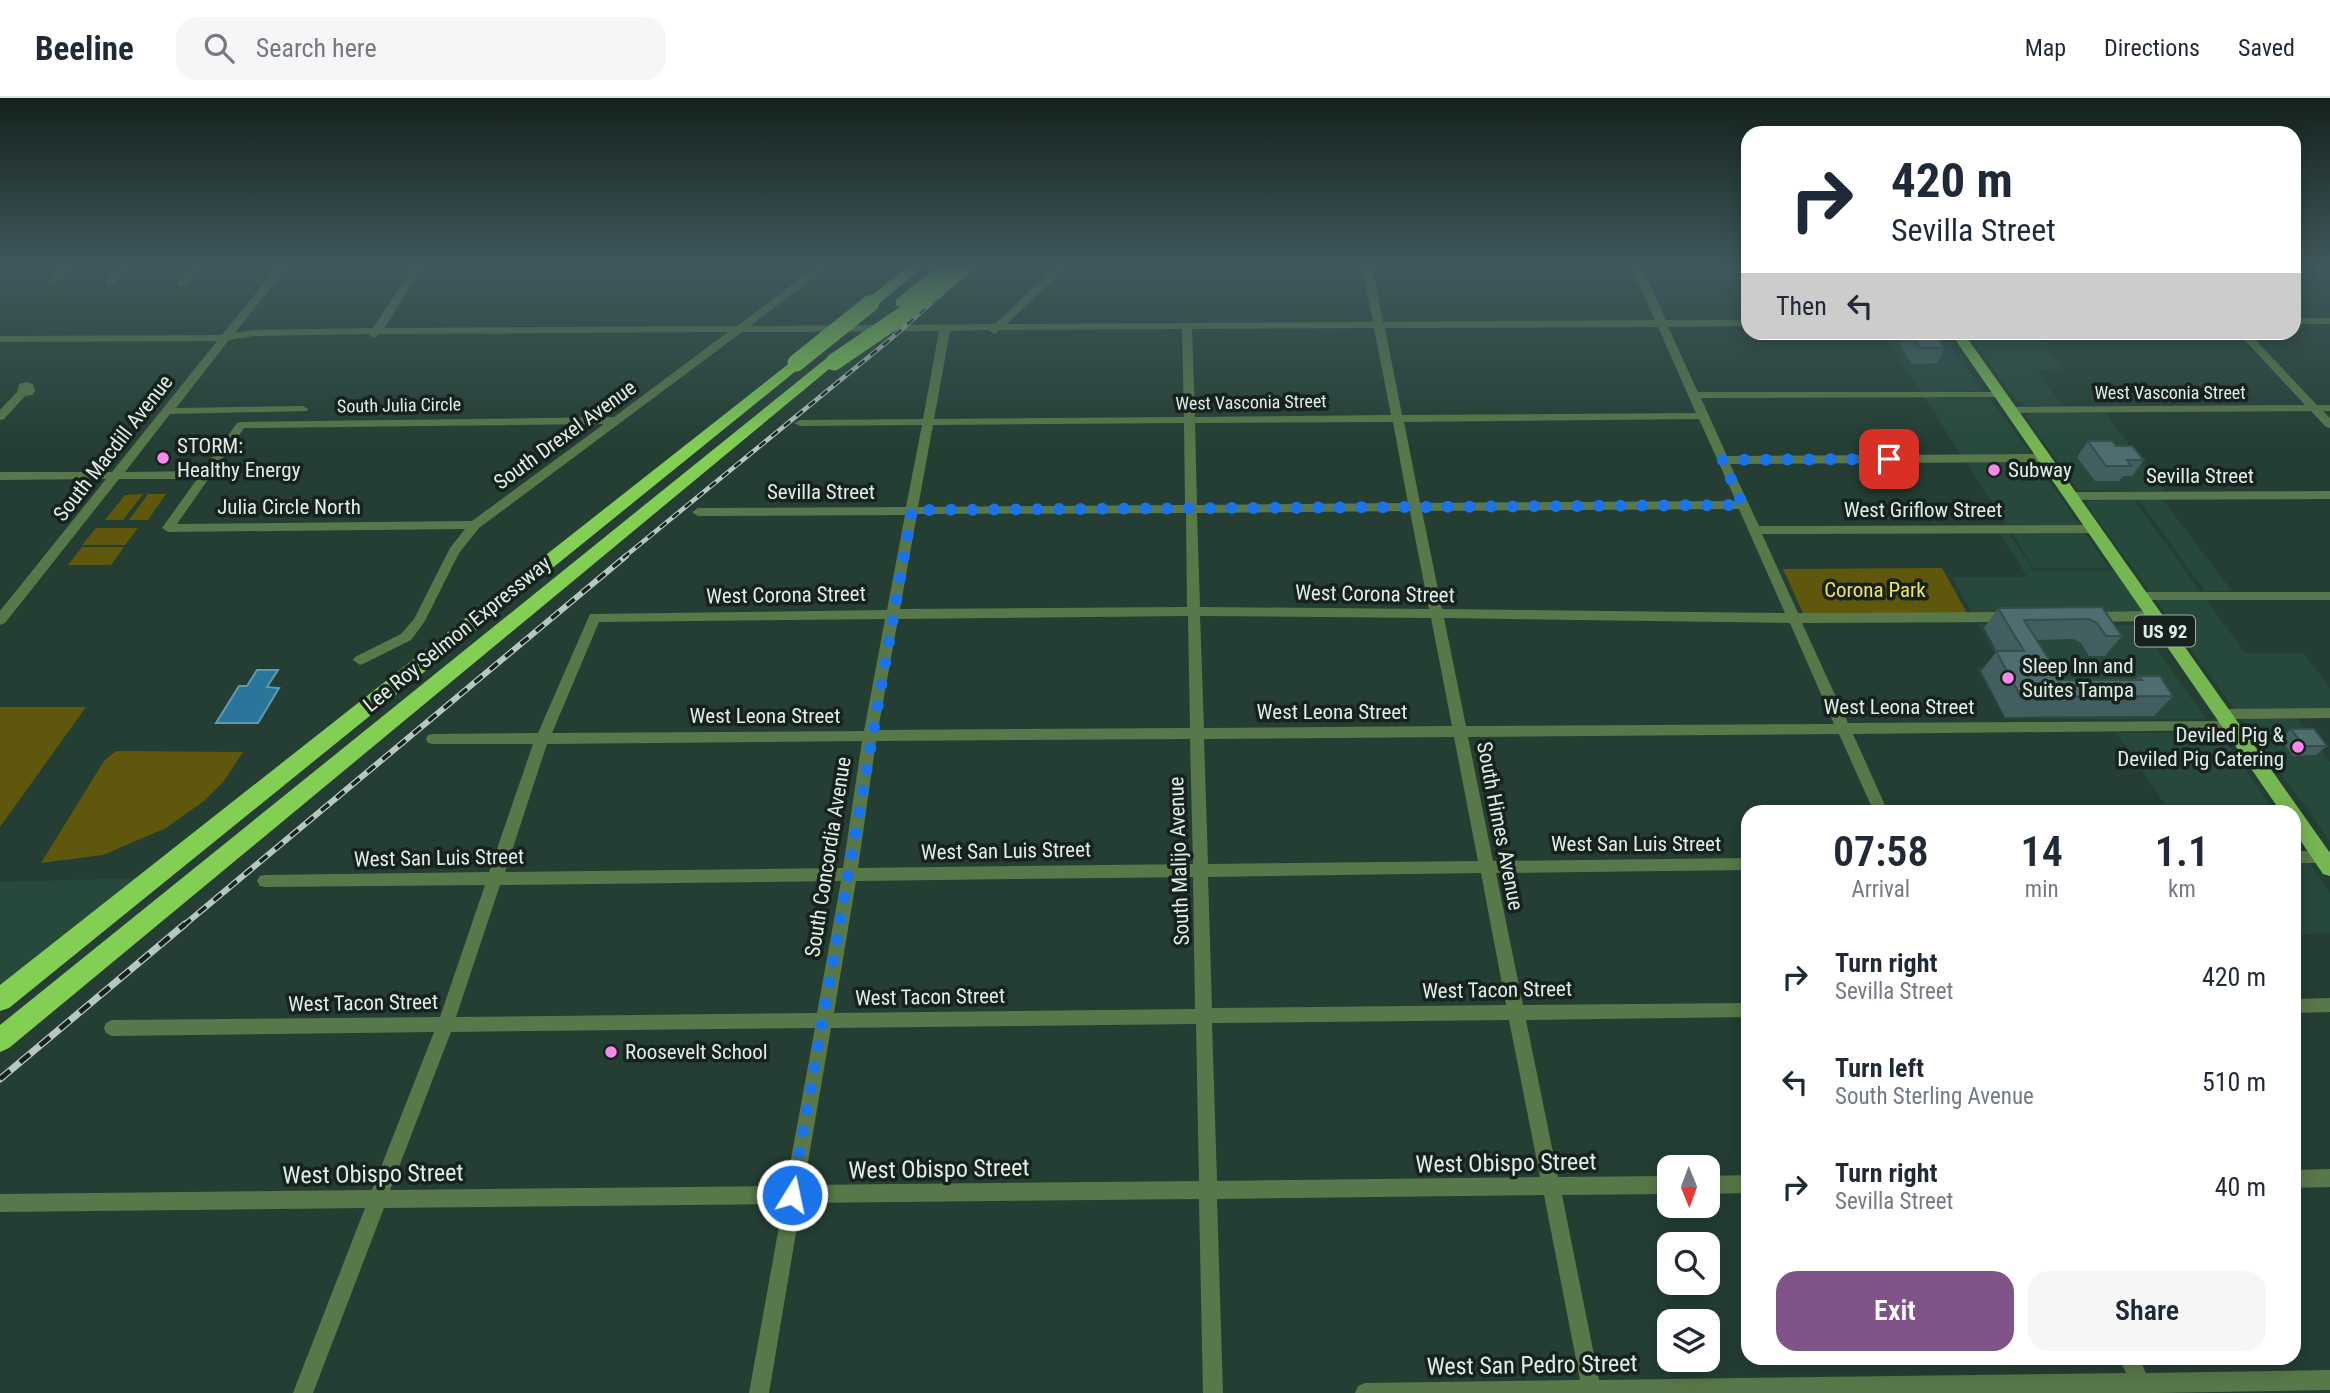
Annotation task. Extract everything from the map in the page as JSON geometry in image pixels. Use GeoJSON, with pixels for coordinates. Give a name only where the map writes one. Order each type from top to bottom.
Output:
{"type":"FeatureCollection","features":[{"type":"Feature","properties":{"kind":"highway","name":"Lee Roy Selmon Expressway"},"geometry":{"type":"LineString","coordinates":[[0,1000],[842,326]]}},
{"type":"Feature","properties":{"kind":"highway","name":"Lee Roy Selmon Expressway"},"geometry":{"type":"LineString","coordinates":[[0,1040],[873,326]]}},
{"type":"Feature","properties":{"kind":"highway"},"geometry":{"type":"LineString","coordinates":[[828,364],[887,326]]}},
{"type":"Feature","properties":{"kind":"main road","name":"US 92"},"geometry":{"type":"LineString","coordinates":[[1961,340],[2286,805]]}},
{"type":"Feature","properties":{"kind":"main road"},"geometry":{"type":"LineString","coordinates":[[2301,825],[2327,860]]}},
{"type":"Feature","properties":{"kind":"street","name":"South Macdill Avenue"},"geometry":{"type":"LineString","coordinates":[[0,620],[234,326]]}},
{"type":"Feature","properties":{"kind":"street"},"geometry":{"type":"LineString","coordinates":[[374,335],[380,326]]}},
{"type":"Feature","properties":{"kind":"street","name":"South Drexel Avenue"},"geometry":{"type":"LineString","coordinates":[[360,660],[406,636],[419,621],[454,551],[475,525],[744,326]]}},
{"type":"Feature","properties":{"kind":"street"},"geometry":{"type":"LineString","coordinates":[[993,331],[998,326]]}},
{"type":"Feature","properties":{"kind":"street"},"geometry":{"type":"LineString","coordinates":[[1662,328],[1689,326]]}},
{"type":"Feature","properties":{"kind":"street"},"geometry":{"type":"LineString","coordinates":[[0,339],[225,338],[247,342],[374,335],[731,338],[993,331],[1662,328],[1741,331]]}},
{"type":"Feature","properties":{"kind":"street"},"geometry":{"type":"LineString","coordinates":[[1662,328],[1878,805]]}},
{"type":"Feature","properties":{"kind":"street"},"geometry":{"type":"LineString","coordinates":[[2301,328],[2330,328]]}},
{"type":"Feature","properties":{"kind":"street"},"geometry":{"type":"LineString","coordinates":[[556,335],[741,329],[945,332]]}},
{"type":"Feature","properties":{"kind":"street","name":"South Himes Avenue"},"geometry":{"type":"LineString","coordinates":[[1379,329],[1591,1392]]}},
{"type":"Feature","properties":{"kind":"street","name":"South Malijo Avenue"},"geometry":{"type":"LineString","coordinates":[[1187,330],[1213,1393]]}},
{"type":"Feature","properties":{"kind":"street","name":"South Concordia Avenue"},"geometry":{"type":"LineString","coordinates":[[759,1393],[850,874],[870,736],[945,332]]}},
{"type":"Feature","properties":{"kind":"street"},"geometry":{"type":"LineString","coordinates":[[2250,340],[2330,425]]}},
{"type":"Feature","properties":{"kind":"street"},"geometry":{"type":"LineString","coordinates":[[0,416],[23,392]]}},
{"type":"Feature","properties":{"kind":"street"},"geometry":{"type":"LineString","coordinates":[[1693,395],[1998,394]]}},
{"type":"Feature","properties":{"kind":"street"},"geometry":{"type":"LineString","coordinates":[[167,411],[303,408]]}},
{"type":"Feature","properties":{"kind":"street","name":"West Vasconia Street"},"geometry":{"type":"LineString","coordinates":[[2009,410],[2330,408]]}},
{"type":"Feature","properties":{"kind":"street","name":"West Vasconia Street"},"geometry":{"type":"LineString","coordinates":[[800,423],[1702,416]]}},
{"type":"Feature","properties":{"kind":"street","name":"South Julia Circle"},"geometry":{"type":"LineString","coordinates":[[205,475],[241,425],[618,420]]}},
{"type":"Feature","properties":{"kind":"street"},"geometry":{"type":"LineString","coordinates":[[1722,460],[2043,458]]}},
{"type":"Feature","properties":{"kind":"street"},"geometry":{"type":"LineString","coordinates":[[0,476],[205,475]]}},
{"type":"Feature","properties":{"kind":"street","name":"Julia Circle North"},"geometry":{"type":"LineString","coordinates":[[205,475],[168,528],[475,525]]}},
{"type":"Feature","properties":{"kind":"street","name":"Sevilla Street"},"geometry":{"type":"LineString","coordinates":[[2070,496],[2330,495]]}},
{"type":"Feature","properties":{"kind":"street","name":"Sevilla Street"},"geometry":{"type":"LineString","coordinates":[[698,512],[1743,505]]}},
{"type":"Feature","properties":{"kind":"street","name":"West Griflow Street"},"geometry":{"type":"LineString","coordinates":[[1754,530],[2092,529]]}},
{"type":"Feature","properties":{"kind":"street"},"geometry":{"type":"LineString","coordinates":[[2140,596],[2330,596]]}},
{"type":"Feature","properties":{"kind":"street","name":"West Corona Street"},"geometry":{"type":"LineString","coordinates":[[542,739],[594,617],[1194,611],[1793,618],[2020,617]]}},
{"type":"Feature","properties":{"kind":"street"},"geometry":{"type":"LineString","coordinates":[[2074,617],[2154,617]]}},
{"type":"Feature","properties":{"kind":"street","name":"West Leona Street"},"geometry":{"type":"LineString","coordinates":[[433,739],[1842,729],[2227,720],[2330,713]]}},
{"type":"Feature","properties":{"kind":"street"},"geometry":{"type":"LineString","coordinates":[[303,1393],[445,1025],[542,739]]}},
{"type":"Feature","properties":{"kind":"street"},"geometry":{"type":"LineString","coordinates":[[2301,858],[2327,860]]}},
{"type":"Feature","properties":{"kind":"street","name":"West San Luis Street"},"geometry":{"type":"LineString","coordinates":[[265,881],[1741,864]]}},
{"type":"Feature","properties":{"kind":"street"},"geometry":{"type":"LineString","coordinates":[[2301,1006],[2330,1006]]}},
{"type":"Feature","properties":{"kind":"street","name":"West Tacon Street"},"geometry":{"type":"LineString","coordinates":[[112,1028],[1741,1010]]}},
{"type":"Feature","properties":{"kind":"street"},"geometry":{"type":"LineString","coordinates":[[2301,1179],[2330,1178]]}},
{"type":"Feature","properties":{"kind":"street"},"geometry":{"type":"LineString","coordinates":[[1720,1185],[1741,1184]]}},
{"type":"Feature","properties":{"kind":"street","name":"West Obispo Street"},"geometry":{"type":"LineString","coordinates":[[0,1203],[1657,1185]]}},
{"type":"Feature","properties":{"kind":"street"},"geometry":{"type":"LineString","coordinates":[[2132,1365],[2143,1388]]}},
{"type":"Feature","properties":{"kind":"street","name":"West San Pedro Street"},"geometry":{"type":"LineString","coordinates":[[1364,1393],[2143,1388],[2330,1380]]}},
{"type":"Feature","properties":{"kind":"shaded area"},"geometry":{"type":"Polygon","coordinates":[[[1886,340],[1948,340],[1983,391],[1921,392],[1886,340]]]}},
{"type":"Feature","properties":{"kind":"shaded area"},"geometry":{"type":"Polygon","coordinates":[[[2043,340],[2066,371],[2037,370],[2063,407],[2027,406],[2016,401],[1975,342],[2043,340]]]}},
{"type":"Feature","properties":{"kind":"shaded area"},"geometry":{"type":"Polygon","coordinates":[[[1924,397],[1989,398],[2032,454],[1961,455],[1924,397]]]}},
{"type":"Feature","properties":{"kind":"shaded area"},"geometry":{"type":"Polygon","coordinates":[[[2105,413],[2165,491],[2078,490],[2027,419],[2026,414],[2105,413]]]}},
{"type":"Feature","properties":{"kind":"shaded area"},"geometry":{"type":"Polygon","coordinates":[[[1966,461],[2036,462],[2109,568],[2034,568],[1966,461]]]}},
{"type":"Feature","properties":{"kind":"shaded area"},"geometry":{"type":"Polygon","coordinates":[[[2134,500],[2245,653],[2304,653],[2330,689],[2330,711],[2292,711],[2330,762],[2330,841],[2087,505],[2087,501],[2134,500]]]}},
{"type":"Feature","properties":{"kind":"shaded area"},"geometry":{"type":"Polygon","coordinates":[[[2139,500],[2163,500],[2232,591],[2205,591],[2139,500]]]}},
{"type":"Feature","properties":{"kind":"shaded area"},"geometry":{"type":"Polygon","coordinates":[[[2000,533],[2009,533],[2034,571],[2115,570],[2145,612],[1972,613],[1952,577],[2027,577],[2000,533]]]}},
{"type":"Feature","properties":{"kind":"shaded area"},"geometry":{"type":"Polygon","coordinates":[[[1978,624],[2140,625],[2206,719],[2005,719],[1976,667],[2002,666],[1978,624]]]}},
{"type":"Feature","properties":{"kind":"shaded area"},"geometry":{"type":"Polygon","coordinates":[[[2117,733],[2220,733],[2270,805],[2165,805],[2117,733]]]}},
{"type":"Feature","properties":{"kind":"shaded area"},"geometry":{"type":"Polygon","coordinates":[[[2301,851],[2330,893],[2330,933],[2301,935],[2301,851]]]}},
{"type":"Feature","properties":{"kind":"shaded area"},"geometry":{"type":"Polygon","coordinates":[[[141,878],[0,989],[0,882],[141,878]]]}},
{"type":"Feature","properties":{"kind":"green space"},"geometry":{"type":"Polygon","coordinates":[[[143,494],[123,520],[105,520],[125,495],[143,494]]]}},
{"type":"Feature","properties":{"kind":"green space"},"geometry":{"type":"Polygon","coordinates":[[[148,494],[166,494],[148,520],[129,520],[148,494]]]}},
{"type":"Feature","properties":{"kind":"green space"},"geometry":{"type":"Polygon","coordinates":[[[96,528],[138,528],[125,545],[82,545],[96,528]]]}},
{"type":"Feature","properties":{"kind":"green space"},"geometry":{"type":"Polygon","coordinates":[[[82,547],[124,547],[111,565],[68,565],[82,547]]]}},
{"type":"Feature","properties":{"kind":"green space","name":"Corona Park"},"geometry":{"type":"Polygon","coordinates":[[[1942,568],[1967,613],[1803,613],[1783,569],[1942,568]]]}},
{"type":"Feature","properties":{"kind":"green space"},"geometry":{"type":"Polygon","coordinates":[[[0,707],[86,707],[0,827],[0,707]]]}},
{"type":"Feature","properties":{"kind":"green space"},"geometry":{"type":"Polygon","coordinates":[[[116,751],[243,752],[224,781],[204,801],[166,828],[103,855],[41,863],[104,761],[116,751]]]}},
{"type":"Feature","properties":{"kind":"water"},"geometry":{"type":"Polygon","coordinates":[[[257,670],[278,670],[267,687],[279,688],[258,723],[216,723],[239,686],[247,686],[257,670]]]}},
{"type":"Feature","properties":{"kind":"building"},"geometry":{"type":"Polygon","coordinates":[[[1915,340],[1940,340],[1945,348],[1920,348],[1915,340]]]}},
{"type":"Feature","properties":{"kind":"building"},"geometry":{"type":"Polygon","coordinates":[[[2088,441],[2112,441],[2116,446],[2132,446],[2144,460],[2127,460],[2131,466],[2106,466],[2088,441]]]}},
{"type":"Feature","properties":{"kind":"building"},"geometry":{"type":"Polygon","coordinates":[[[2102,607],[2122,636],[2106,636],[2097,623],[2089,619],[2024,620],[2062,680],[2142,680],[2139,676],[2160,676],[2173,696],[2021,697],[1996,651],[2024,651],[1998,608],[2102,607]]]}},
{"type":"Feature","properties":{"kind":"building"},"geometry":{"type":"Polygon","coordinates":[[[2291,729],[2314,729],[2327,746],[2304,746],[2291,729]]]}},
{"type":"Feature","properties":{"kind":"railway"},"geometry":{"type":"LineString","coordinates":[[623,558],[905,326]]}},
{"type":"Feature","properties":{"kind":"railway"},"geometry":{"type":"LineString","coordinates":[[183,926],[626,556]]}},
{"type":"Feature","properties":{"kind":"railway"},"geometry":{"type":"LineString","coordinates":[[0,1079],[185,924]]}},
{"type":"Feature","properties":{"kind":"place","name":"STORM: Healthy Energy"},"geometry":{"type":"Point","coordinates":[163,458]}},
{"type":"Feature","properties":{"kind":"place","name":"Subway"},"geometry":{"type":"Point","coordinates":[1994,470]}},
{"type":"Feature","properties":{"kind":"place","name":"Sleep Inn and Suites Tampa"},"geometry":{"type":"Point","coordinates":[2008,678]}},
{"type":"Feature","properties":{"kind":"place","name":"Deviled Pig & Deviled Pig Catering"},"geometry":{"type":"Point","coordinates":[2298,747]}},
{"type":"Feature","properties":{"kind":"place","name":"Roosevelt School"},"geometry":{"type":"Point","coordinates":[611,1052]}},
{"type":"Feature","properties":{"kind":"route"},"geometry":{"type":"LineString","coordinates":[[792,1195],[850,874],[870,736],[912,510],[1743,505],[1722,460],[1889,459]]}}]}
